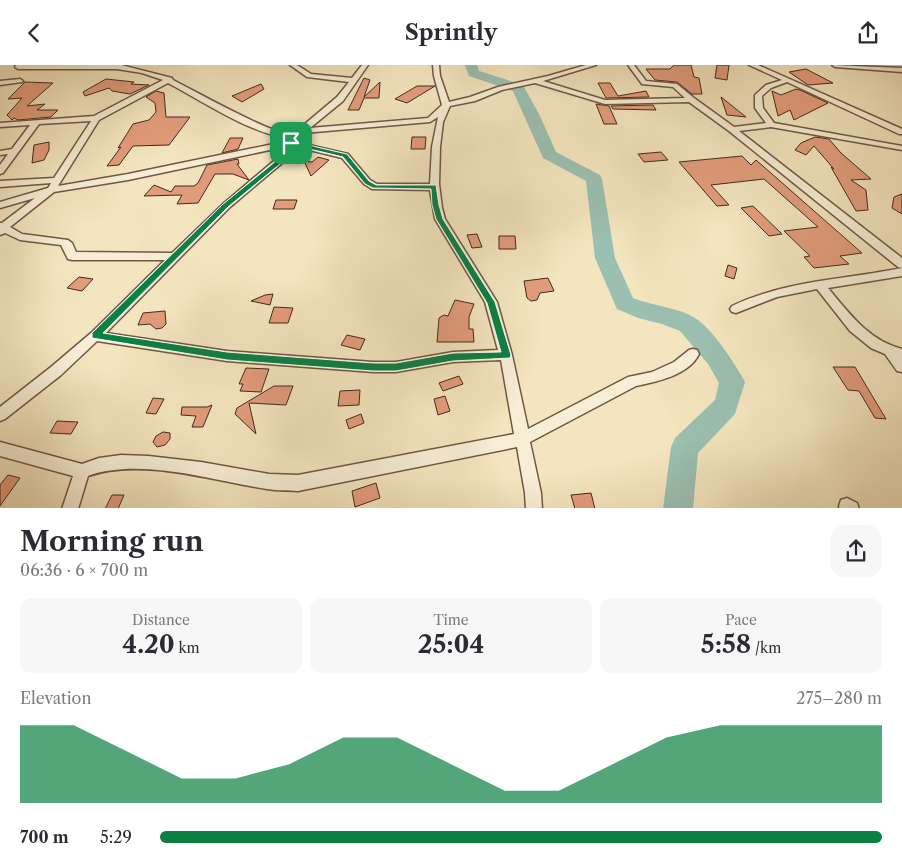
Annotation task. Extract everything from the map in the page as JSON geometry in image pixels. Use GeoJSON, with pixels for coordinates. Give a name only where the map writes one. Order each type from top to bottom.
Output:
{"type":"FeatureCollection","features":[{"type":"Feature","properties":{"kind":"street"},"geometry":{"type":"LineString","coordinates":[[20,65],[18,67],[118,66],[141,69],[170,79],[214,106],[278,135],[296,137],[345,155],[367,183],[375,187],[434,187]]}},
{"type":"Feature","properties":{"kind":"street"},"geometry":{"type":"LineString","coordinates":[[293,65],[308,76],[353,79]]}},
{"type":"Feature","properties":{"kind":"street"},"geometry":{"type":"LineString","coordinates":[[0,415],[56,371],[96,336],[226,206],[278,162],[296,137],[333,105],[365,65]]}},
{"type":"Feature","properties":{"kind":"street"},"geometry":{"type":"LineString","coordinates":[[436,65],[437,79],[446,105],[439,122],[434,187],[435,205],[440,219],[491,302],[506,355],[534,508]]}},
{"type":"Feature","properties":{"kind":"street"},"geometry":{"type":"LineString","coordinates":[[0,205],[51,190],[128,177],[296,137],[322,128],[353,128],[430,120],[446,105],[472,99],[500,88],[536,81],[593,65]]}},
{"type":"Feature","properties":{"kind":"street"},"geometry":{"type":"LineString","coordinates":[[631,65],[644,83],[673,84],[901,265]]}},
{"type":"Feature","properties":{"kind":"street"},"geometry":{"type":"LineString","coordinates":[[752,65],[902,131]]}},
{"type":"Feature","properties":{"kind":"street"},"geometry":{"type":"LineString","coordinates":[[835,65],[902,70]]}},
{"type":"Feature","properties":{"kind":"street"},"geometry":{"type":"LineString","coordinates":[[0,125],[96,118],[170,79]]}},
{"type":"Feature","properties":{"kind":"street"},"geometry":{"type":"LineString","coordinates":[[771,125],[759,109],[756,101],[758,95],[774,83],[788,80]]}},
{"type":"Feature","properties":{"kind":"street"},"geometry":{"type":"LineString","coordinates":[[0,83],[20,81]]}},
{"type":"Feature","properties":{"kind":"street"},"geometry":{"type":"LineString","coordinates":[[536,81],[605,102],[691,100]]}},
{"type":"Feature","properties":{"kind":"street"},"geometry":{"type":"LineString","coordinates":[[96,118],[51,190],[2,229],[20,237],[64,242],[68,245],[72,256],[176,257]]}},
{"type":"Feature","properties":{"kind":"street"},"geometry":{"type":"LineString","coordinates":[[0,171],[36,123]]}},
{"type":"Feature","properties":{"kind":"street"},"geometry":{"type":"LineString","coordinates":[[732,129],[771,125],[901,148]]}},
{"type":"Feature","properties":{"kind":"street"},"geometry":{"type":"LineString","coordinates":[[0,153],[15,151]]}},
{"type":"Feature","properties":{"kind":"street"},"geometry":{"type":"LineString","coordinates":[[0,184],[57,180]]}},
{"type":"Feature","properties":{"kind":"street"},"geometry":{"type":"LineString","coordinates":[[736,309],[776,292],[901,265]]}},
{"type":"Feature","properties":{"kind":"street"},"geometry":{"type":"LineString","coordinates":[[819,284],[858,331],[874,344],[896,353],[902,367]]}},
{"type":"Feature","properties":{"kind":"street"},"geometry":{"type":"LineString","coordinates":[[96,336],[227,356],[373,367],[396,367],[453,357],[506,355]]}},
{"type":"Feature","properties":{"kind":"street"},"geometry":{"type":"LineString","coordinates":[[0,449],[82,471],[99,465],[121,462],[148,463],[201,469],[269,482],[298,483],[522,439],[633,381],[653,377],[679,366],[693,354]]}},
{"type":"Feature","properties":{"kind":"street"},"geometry":{"type":"LineString","coordinates":[[70,508],[82,471]]}},
{"type":"Feature","properties":{"kind":"building"},"geometry":{"type":"Polygon","coordinates":[[[674,65],[691,65],[694,77],[699,78],[702,94],[692,94],[677,82],[655,80],[646,69],[670,69],[674,65]]]}},
{"type":"Feature","properties":{"kind":"building"},"geometry":{"type":"Polygon","coordinates":[[[717,65],[729,65],[727,80],[715,78],[717,65]]]}},
{"type":"Feature","properties":{"kind":"building"},"geometry":{"type":"Polygon","coordinates":[[[806,69],[833,83],[808,85],[789,72],[806,69]]]}},
{"type":"Feature","properties":{"kind":"building"},"geometry":{"type":"Polygon","coordinates":[[[364,78],[370,80],[364,97],[380,82],[379,98],[364,98],[359,110],[348,110],[364,78]]]}},
{"type":"Feature","properties":{"kind":"building"},"geometry":{"type":"Polygon","coordinates":[[[106,79],[149,85],[130,94],[112,91],[109,88],[85,96],[83,92],[106,79]]]}},
{"type":"Feature","properties":{"kind":"building"},"geometry":{"type":"Polygon","coordinates":[[[25,82],[53,83],[27,106],[45,104],[37,110],[58,110],[51,117],[18,120],[14,118],[12,120],[7,115],[22,98],[8,99],[25,82]]]}},
{"type":"Feature","properties":{"kind":"building"},"geometry":{"type":"Polygon","coordinates":[[[598,83],[610,83],[618,96],[646,91],[649,97],[606,98],[598,83]]]}},
{"type":"Feature","properties":{"kind":"building"},"geometry":{"type":"Polygon","coordinates":[[[261,84],[264,89],[242,102],[232,96],[261,84]]]}},
{"type":"Feature","properties":{"kind":"building"},"geometry":{"type":"Polygon","coordinates":[[[417,86],[435,86],[407,103],[395,99],[417,86]]]}},
{"type":"Feature","properties":{"kind":"building"},"geometry":{"type":"Polygon","coordinates":[[[796,89],[828,103],[794,120],[790,110],[778,116],[772,91],[781,95],[796,89]]]}},
{"type":"Feature","properties":{"kind":"building"},"geometry":{"type":"Polygon","coordinates":[[[156,91],[164,93],[166,117],[190,117],[169,145],[133,146],[119,165],[107,166],[121,147],[118,148],[133,124],[149,120],[156,112],[155,103],[146,97],[156,91]]]}},
{"type":"Feature","properties":{"kind":"building"},"geometry":{"type":"Polygon","coordinates":[[[721,97],[746,117],[727,115],[721,97]]]}},
{"type":"Feature","properties":{"kind":"building"},"geometry":{"type":"Polygon","coordinates":[[[596,104],[609,106],[617,124],[604,124],[596,104]]]}},
{"type":"Feature","properties":{"kind":"building"},"geometry":{"type":"Polygon","coordinates":[[[653,105],[656,110],[613,109],[611,106],[653,105]]]}},
{"type":"Feature","properties":{"kind":"building"},"geometry":{"type":"Polygon","coordinates":[[[412,137],[426,137],[425,149],[411,149],[412,137]]]}},
{"type":"Feature","properties":{"kind":"building"},"geometry":{"type":"Polygon","coordinates":[[[815,137],[829,139],[841,153],[871,179],[851,180],[866,190],[868,210],[856,211],[831,167],[834,169],[814,146],[806,155],[795,150],[801,143],[815,137]]]}},
{"type":"Feature","properties":{"kind":"building"},"geometry":{"type":"Polygon","coordinates":[[[230,138],[243,138],[238,149],[222,153],[230,138]]]}},
{"type":"Feature","properties":{"kind":"building"},"geometry":{"type":"Polygon","coordinates":[[[49,142],[49,150],[44,160],[32,163],[34,145],[49,142]]]}},
{"type":"Feature","properties":{"kind":"building"},"geometry":{"type":"Polygon","coordinates":[[[661,152],[668,160],[644,162],[638,154],[661,152]]]}},
{"type":"Feature","properties":{"kind":"building"},"geometry":{"type":"Polygon","coordinates":[[[742,156],[751,165],[756,160],[862,253],[840,256],[849,264],[814,268],[804,257],[810,256],[784,231],[818,227],[764,179],[711,185],[729,205],[717,206],[679,162],[742,156]]]}},
{"type":"Feature","properties":{"kind":"building"},"geometry":{"type":"Polygon","coordinates":[[[318,157],[329,160],[311,176],[304,161],[312,162],[318,157]]]}},
{"type":"Feature","properties":{"kind":"building"},"geometry":{"type":"Polygon","coordinates":[[[238,159],[239,164],[237,164],[249,180],[233,174],[215,174],[198,203],[177,204],[182,195],[144,196],[154,185],[171,192],[175,186],[194,186],[198,183],[207,165],[238,159]]]}},
{"type":"Feature","properties":{"kind":"building"},"geometry":{"type":"Polygon","coordinates":[[[902,194],[902,214],[892,208],[894,197],[902,194]]]}},
{"type":"Feature","properties":{"kind":"building"},"geometry":{"type":"Polygon","coordinates":[[[276,200],[297,200],[294,209],[273,209],[276,200]]]}},
{"type":"Feature","properties":{"kind":"building"},"geometry":{"type":"Polygon","coordinates":[[[753,206],[782,234],[769,236],[741,208],[753,206]]]}},
{"type":"Feature","properties":{"kind":"building"},"geometry":{"type":"Polygon","coordinates":[[[477,234],[482,247],[472,248],[467,235],[477,234]]]}},
{"type":"Feature","properties":{"kind":"building"},"geometry":{"type":"Polygon","coordinates":[[[499,236],[515,236],[516,249],[499,249],[499,236]]]}},
{"type":"Feature","properties":{"kind":"building"},"geometry":{"type":"Polygon","coordinates":[[[728,265],[737,268],[734,279],[725,276],[728,265]]]}},
{"type":"Feature","properties":{"kind":"building"},"geometry":{"type":"Polygon","coordinates":[[[79,277],[93,279],[82,291],[67,288],[79,277]]]}},
{"type":"Feature","properties":{"kind":"building"},"geometry":{"type":"Polygon","coordinates":[[[548,278],[554,291],[540,293],[537,300],[531,301],[527,298],[524,281],[548,278]]]}},
{"type":"Feature","properties":{"kind":"building"},"geometry":{"type":"Polygon","coordinates":[[[273,294],[270,305],[251,301],[265,295],[273,294]]]}},
{"type":"Feature","properties":{"kind":"building"},"geometry":{"type":"Polygon","coordinates":[[[455,300],[474,304],[469,317],[469,329],[473,329],[474,342],[437,342],[439,318],[444,315],[448,316],[455,300]]]}},
{"type":"Feature","properties":{"kind":"building"},"geometry":{"type":"Polygon","coordinates":[[[274,307],[293,308],[288,323],[269,323],[274,307]]]}},
{"type":"Feature","properties":{"kind":"building"},"geometry":{"type":"Polygon","coordinates":[[[165,311],[166,324],[162,328],[156,329],[150,324],[138,325],[143,313],[165,311]]]}},
{"type":"Feature","properties":{"kind":"building"},"geometry":{"type":"Polygon","coordinates":[[[347,335],[365,339],[360,350],[341,345],[347,335]]]}},
{"type":"Feature","properties":{"kind":"building"},"geometry":{"type":"Polygon","coordinates":[[[833,367],[855,367],[886,419],[875,418],[859,391],[848,390],[833,367]]]}},
{"type":"Feature","properties":{"kind":"building"},"geometry":{"type":"Polygon","coordinates":[[[246,368],[269,369],[261,392],[240,391],[243,384],[239,384],[246,368]]]}},
{"type":"Feature","properties":{"kind":"building"},"geometry":{"type":"Polygon","coordinates":[[[459,376],[463,384],[443,391],[439,383],[459,376]]]}},
{"type":"Feature","properties":{"kind":"building"},"geometry":{"type":"Polygon","coordinates":[[[274,386],[293,386],[286,405],[249,403],[256,434],[235,414],[237,408],[274,386]]]}},
{"type":"Feature","properties":{"kind":"building"},"geometry":{"type":"Polygon","coordinates":[[[360,390],[359,405],[338,406],[340,391],[360,390]]]}},
{"type":"Feature","properties":{"kind":"building"},"geometry":{"type":"Polygon","coordinates":[[[445,396],[450,411],[438,415],[434,399],[445,396]]]}},
{"type":"Feature","properties":{"kind":"building"},"geometry":{"type":"Polygon","coordinates":[[[153,398],[164,399],[156,414],[146,413],[153,398]]]}},
{"type":"Feature","properties":{"kind":"building"},"geometry":{"type":"Polygon","coordinates":[[[212,405],[203,427],[192,427],[196,416],[181,415],[182,407],[207,407],[212,405]]]}},
{"type":"Feature","properties":{"kind":"building"},"geometry":{"type":"Polygon","coordinates":[[[361,414],[364,423],[349,429],[346,420],[361,414]]]}},
{"type":"Feature","properties":{"kind":"building"},"geometry":{"type":"Polygon","coordinates":[[[57,421],[78,422],[71,434],[50,433],[57,421]]]}},
{"type":"Feature","properties":{"kind":"building"},"geometry":{"type":"Polygon","coordinates":[[[163,432],[170,433],[170,439],[165,445],[157,447],[153,442],[156,436],[163,432]]]}},
{"type":"Feature","properties":{"kind":"building"},"geometry":{"type":"Polygon","coordinates":[[[8,475],[20,478],[0,506],[0,485],[8,475]]]}},
{"type":"Feature","properties":{"kind":"building"},"geometry":{"type":"Polygon","coordinates":[[[376,483],[380,498],[355,507],[352,491],[376,483]]]}},
{"type":"Feature","properties":{"kind":"building"},"geometry":{"type":"Polygon","coordinates":[[[591,493],[595,508],[575,508],[571,495],[591,493]]]}},
{"type":"Feature","properties":{"kind":"building"},"geometry":{"type":"Polygon","coordinates":[[[112,495],[124,495],[118,508],[106,508],[112,495]]]}},
{"type":"Feature","properties":{"kind":"waterway"},"geometry":{"type":"LineString","coordinates":[[471,65],[473,73],[518,88],[532,114],[549,155],[594,179],[605,258],[625,303],[646,312],[666,316],[688,325],[717,357],[732,382],[726,406],[685,447],[678,508]]}},
{"type":"Feature","properties":{"kind":"route"},"geometry":{"type":"LineString","coordinates":[[291,143],[345,155],[367,183],[375,187],[434,187],[435,205],[440,219],[491,302],[506,355],[453,357],[396,367],[373,367],[227,356],[96,336],[226,206],[278,162],[291,143]]}}]}
